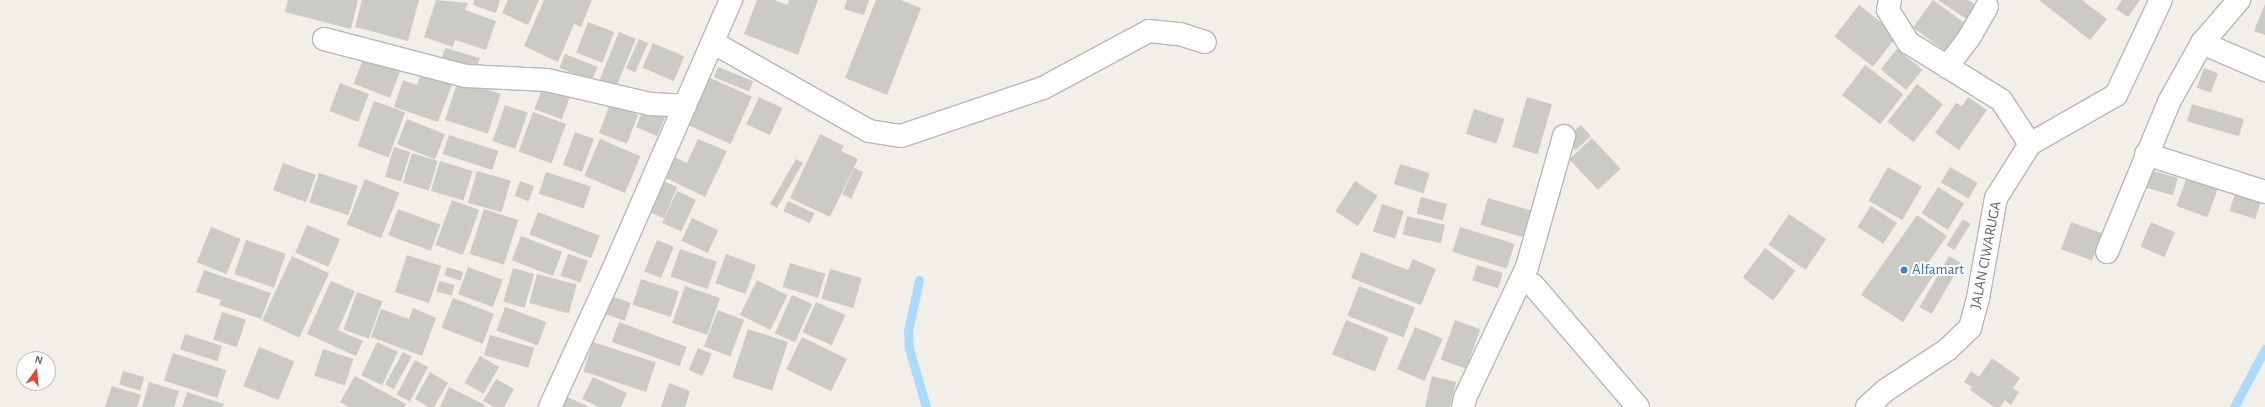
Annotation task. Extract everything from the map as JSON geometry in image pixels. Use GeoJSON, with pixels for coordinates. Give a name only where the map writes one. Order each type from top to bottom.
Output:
{"type":"FeatureCollection","features":[{"type":"Feature","properties":{"kind":"street"},"geometry":{"type":"LineString","coordinates":[[550,407],[714,43],[731,0]]}},
{"type":"Feature","properties":{"kind":"street"},"geometry":{"type":"LineString","coordinates":[[1890,0],[1888,10],[1909,43],[2001,100],[2030,144]]}},
{"type":"Feature","properties":{"kind":"street","name":"JALAN CIWARUGA"},"geometry":{"type":"LineString","coordinates":[[1867,407],[1886,390],[1947,350],[1970,328],[1978,298],[1996,198],[2030,144],[2116,95],[2162,0]]}},
{"type":"Feature","properties":{"kind":"street"},"geometry":{"type":"LineString","coordinates":[[2107,252],[2146,154],[2169,102],[2202,44],[2239,0]]}},
{"type":"Feature","properties":{"kind":"street"},"geometry":{"type":"LineString","coordinates":[[1947,67],[1969,38],[1988,6]]}},
{"type":"Feature","properties":{"kind":"street"},"geometry":{"type":"LineString","coordinates":[[714,43],[869,131],[901,136],[1043,88],[1149,31],[1180,34],[1206,42]]}},
{"type":"Feature","properties":{"kind":"street"},"geometry":{"type":"LineString","coordinates":[[324,39],[466,76],[547,80],[650,104],[685,106]]}},
{"type":"Feature","properties":{"kind":"street"},"geometry":{"type":"LineString","coordinates":[[2202,44],[2265,70]]}},
{"type":"Feature","properties":{"kind":"street"},"geometry":{"type":"LineString","coordinates":[[1463,407],[1527,267],[1564,136]]}},
{"type":"Feature","properties":{"kind":"street"},"geometry":{"type":"LineString","coordinates":[[2146,154],[2265,192]]}},
{"type":"Feature","properties":{"kind":"street"},"geometry":{"type":"LineString","coordinates":[[1533,285],[1638,407]]}},
{"type":"Feature","properties":{"kind":"building"},"geometry":{"type":"Polygon","coordinates":[[[288,0],[358,0],[351,29],[285,12],[288,0]]]}},
{"type":"Feature","properties":{"kind":"building"},"geometry":{"type":"Polygon","coordinates":[[[362,0],[419,0],[408,41],[355,27],[362,0]]]}},
{"type":"Feature","properties":{"kind":"building"},"geometry":{"type":"Polygon","coordinates":[[[436,0],[468,3],[465,10],[496,21],[486,50],[455,40],[453,47],[424,37],[436,0]]]}},
{"type":"Feature","properties":{"kind":"building"},"geometry":{"type":"Polygon","coordinates":[[[474,0],[500,0],[496,13],[473,5],[474,0]]]}},
{"type":"Feature","properties":{"kind":"building"},"geometry":{"type":"Polygon","coordinates":[[[508,0],[539,0],[528,25],[502,13],[508,0]]]}},
{"type":"Feature","properties":{"kind":"building"},"geometry":{"type":"Polygon","coordinates":[[[544,0],[592,0],[581,27],[574,24],[558,62],[524,46],[544,0]]]}},
{"type":"Feature","properties":{"kind":"building"},"geometry":{"type":"Polygon","coordinates":[[[757,0],[774,0],[787,5],[789,0],[818,0],[798,55],[744,34],[757,0]]]}},
{"type":"Feature","properties":{"kind":"building"},"geometry":{"type":"Polygon","coordinates":[[[847,0],[869,0],[864,15],[844,9],[847,0]]]}},
{"type":"Feature","properties":{"kind":"building"},"geometry":{"type":"Polygon","coordinates":[[[876,0],[901,0],[921,8],[887,95],[845,78],[876,0]]]}},
{"type":"Feature","properties":{"kind":"building"},"geometry":{"type":"Polygon","coordinates":[[[1933,0],[1967,25],[1947,52],[1913,28],[1933,0]]]}},
{"type":"Feature","properties":{"kind":"building"},"geometry":{"type":"Polygon","coordinates":[[[1938,0],[1968,0],[1978,6],[1968,20],[1938,0]]]}},
{"type":"Feature","properties":{"kind":"building"},"geometry":{"type":"Polygon","coordinates":[[[2039,0],[2082,0],[2107,19],[2090,40],[2039,0]]]}},
{"type":"Feature","properties":{"kind":"building"},"geometry":{"type":"Polygon","coordinates":[[[2122,0],[2140,0],[2128,17],[2116,9],[2122,0]]]}},
{"type":"Feature","properties":{"kind":"building"},"geometry":{"type":"Polygon","coordinates":[[[2265,4],[2265,35],[2254,31],[2265,4]]]}},
{"type":"Feature","properties":{"kind":"building"},"geometry":{"type":"Polygon","coordinates":[[[1859,5],[1898,35],[1873,67],[1834,37],[1859,5]]]}},
{"type":"Feature","properties":{"kind":"building"},"geometry":{"type":"Polygon","coordinates":[[[588,22],[614,32],[602,63],[576,53],[588,22]]]}},
{"type":"Feature","properties":{"kind":"building"},"geometry":{"type":"Polygon","coordinates":[[[619,32],[636,39],[616,87],[600,80],[619,32]]]}},
{"type":"Feature","properties":{"kind":"building"},"geometry":{"type":"Polygon","coordinates":[[[639,39],[648,43],[635,72],[626,68],[639,39]]]}},
{"type":"Feature","properties":{"kind":"building"},"geometry":{"type":"Polygon","coordinates":[[[653,43],[684,56],[674,81],[642,68],[653,43]]]}},
{"type":"Feature","properties":{"kind":"building"},"geometry":{"type":"Polygon","coordinates":[[[445,48],[480,58],[475,73],[441,63],[445,48]]]}},
{"type":"Feature","properties":{"kind":"building"},"geometry":{"type":"Polygon","coordinates":[[[1897,49],[1923,70],[1906,90],[1881,69],[1897,49]]]}},
{"type":"Feature","properties":{"kind":"building"},"geometry":{"type":"Polygon","coordinates":[[[365,54],[401,68],[390,98],[354,84],[365,54]]]}},
{"type":"Feature","properties":{"kind":"building"},"geometry":{"type":"Polygon","coordinates":[[[565,54],[597,67],[592,81],[559,68],[565,54]]]}},
{"type":"Feature","properties":{"kind":"building"},"geometry":{"type":"Polygon","coordinates":[[[1865,65],[1903,94],[1880,124],[1842,95],[1865,65]]]}},
{"type":"Feature","properties":{"kind":"building"},"geometry":{"type":"Polygon","coordinates":[[[718,67],[753,81],[749,91],[714,77],[718,67]]]}},
{"type":"Feature","properties":{"kind":"building"},"geometry":{"type":"Polygon","coordinates":[[[2204,68],[2218,73],[2211,93],[2197,88],[2204,68]]]}},
{"type":"Feature","properties":{"kind":"building"},"geometry":{"type":"Polygon","coordinates":[[[422,71],[453,82],[438,122],[394,107],[403,80],[417,85],[422,71]]]}},
{"type":"Feature","properties":{"kind":"building"},"geometry":{"type":"Polygon","coordinates":[[[708,77],[752,97],[731,144],[687,125],[708,77]]]}},
{"type":"Feature","properties":{"kind":"building"},"geometry":{"type":"Polygon","coordinates":[[[458,80],[501,94],[488,134],[445,120],[458,80]]]}},
{"type":"Feature","properties":{"kind":"building"},"geometry":{"type":"Polygon","coordinates":[[[340,83],[369,94],[358,122],[329,111],[340,83]]]}},
{"type":"Feature","properties":{"kind":"building"},"geometry":{"type":"Polygon","coordinates":[[[544,83],[571,93],[562,119],[534,109],[544,83]]]}},
{"type":"Feature","properties":{"kind":"building"},"geometry":{"type":"Polygon","coordinates":[[[1917,84],[1943,104],[1913,142],[1887,122],[1917,84]]]}},
{"type":"Feature","properties":{"kind":"building"},"geometry":{"type":"Polygon","coordinates":[[[759,97],[783,108],[770,135],[746,124],[759,97]]]}},
{"type":"Feature","properties":{"kind":"building"},"geometry":{"type":"Polygon","coordinates":[[[1527,97],[1552,104],[1538,154],[1513,147],[1527,97]]]}},
{"type":"Feature","properties":{"kind":"building"},"geometry":{"type":"Polygon","coordinates":[[[1968,97],[1987,110],[1959,150],[1935,133],[1956,103],[1962,106],[1968,97]]]}},
{"type":"Feature","properties":{"kind":"building"},"geometry":{"type":"Polygon","coordinates":[[[374,101],[405,112],[389,157],[358,146],[374,101]]]}},
{"type":"Feature","properties":{"kind":"building"},"geometry":{"type":"Polygon","coordinates":[[[610,104],[638,115],[627,144],[599,133],[610,104]]]}},
{"type":"Feature","properties":{"kind":"building"},"geometry":{"type":"Polygon","coordinates":[[[2192,104],[2244,119],[2239,136],[2187,121],[2192,104]]]}},
{"type":"Feature","properties":{"kind":"building"},"geometry":{"type":"Polygon","coordinates":[[[505,105],[528,113],[515,149],[493,141],[505,105]]]}},
{"type":"Feature","properties":{"kind":"building"},"geometry":{"type":"Polygon","coordinates":[[[669,109],[657,136],[636,127],[643,110],[669,109]]]}},
{"type":"Feature","properties":{"kind":"building"},"geometry":{"type":"Polygon","coordinates":[[[1474,109],[1504,119],[1496,144],[1466,134],[1474,109]]]}},
{"type":"Feature","properties":{"kind":"building"},"geometry":{"type":"Polygon","coordinates":[[[533,112],[566,124],[552,163],[519,151],[533,112]]]}},
{"type":"Feature","properties":{"kind":"building"},"geometry":{"type":"Polygon","coordinates":[[[407,119],[445,134],[435,159],[397,144],[407,119]]]}},
{"type":"Feature","properties":{"kind":"building"},"geometry":{"type":"Polygon","coordinates":[[[1581,125],[1591,136],[1575,150],[1565,139],[1581,125]]]}},
{"type":"Feature","properties":{"kind":"building"},"geometry":{"type":"Polygon","coordinates":[[[575,132],[594,139],[582,172],[563,165],[575,132]]]}},
{"type":"Feature","properties":{"kind":"building"},"geometry":{"type":"Polygon","coordinates":[[[820,134],[844,146],[841,151],[858,159],[830,217],[790,198],[820,134]]]}},
{"type":"Feature","properties":{"kind":"building"},"geometry":{"type":"Polygon","coordinates":[[[449,135],[498,151],[492,170],[443,154],[449,135]]]}},
{"type":"Feature","properties":{"kind":"building"},"geometry":{"type":"Polygon","coordinates":[[[1592,138],[1621,169],[1598,190],[1569,159],[1592,138]]]}},
{"type":"Feature","properties":{"kind":"building"},"geometry":{"type":"Polygon","coordinates":[[[600,139],[641,156],[625,193],[584,176],[600,139]]]}},
{"type":"Feature","properties":{"kind":"building"},"geometry":{"type":"Polygon","coordinates":[[[698,139],[727,151],[705,197],[662,176],[672,156],[687,163],[698,139]]]}},
{"type":"Feature","properties":{"kind":"building"},"geometry":{"type":"Polygon","coordinates":[[[394,147],[410,152],[401,182],[385,177],[394,147]]]}},
{"type":"Feature","properties":{"kind":"building"},"geometry":{"type":"Polygon","coordinates":[[[412,153],[438,161],[429,191],[403,183],[412,153]]]}},
{"type":"Feature","properties":{"kind":"building"},"geometry":{"type":"Polygon","coordinates":[[[796,159],[803,163],[777,208],[770,204],[796,159]]]}},
{"type":"Feature","properties":{"kind":"building"},"geometry":{"type":"Polygon","coordinates":[[[440,161],[473,171],[463,201],[431,191],[440,161]]]}},
{"type":"Feature","properties":{"kind":"building"},"geometry":{"type":"Polygon","coordinates":[[[283,163],[316,175],[306,202],[273,190],[283,163]]]}},
{"type":"Feature","properties":{"kind":"building"},"geometry":{"type":"Polygon","coordinates":[[[1400,164],[1430,173],[1424,193],[1394,184],[1400,164]]]}},
{"type":"Feature","properties":{"kind":"building"},"geometry":{"type":"Polygon","coordinates":[[[1888,167],[1922,186],[1902,220],[1868,201],[1888,167]]]}},
{"type":"Feature","properties":{"kind":"building"},"geometry":{"type":"Polygon","coordinates":[[[1950,167],[1978,183],[1969,199],[1941,183],[1950,167]]]}},
{"type":"Feature","properties":{"kind":"building"},"geometry":{"type":"Polygon","coordinates":[[[854,168],[863,172],[851,199],[842,194],[854,168]]]}},
{"type":"Feature","properties":{"kind":"building"},"geometry":{"type":"Polygon","coordinates":[[[2150,170],[2178,178],[2173,195],[2145,187],[2150,170]]]}},
{"type":"Feature","properties":{"kind":"building"},"geometry":{"type":"Polygon","coordinates":[[[477,171],[511,181],[502,212],[468,203],[477,171]]]}},
{"type":"Feature","properties":{"kind":"building"},"geometry":{"type":"Polygon","coordinates":[[[546,172],[591,187],[584,208],[539,194],[546,172]]]}},
{"type":"Feature","properties":{"kind":"building"},"geometry":{"type":"Polygon","coordinates":[[[319,173],[358,186],[348,215],[309,202],[319,173]]]}},
{"type":"Feature","properties":{"kind":"building"},"geometry":{"type":"Polygon","coordinates":[[[2188,174],[2219,185],[2207,217],[2176,206],[2188,174]]]}},
{"type":"Feature","properties":{"kind":"building"},"geometry":{"type":"Polygon","coordinates":[[[656,178],[677,187],[664,218],[643,209],[656,178]]]}},
{"type":"Feature","properties":{"kind":"building"},"geometry":{"type":"Polygon","coordinates":[[[365,179],[399,193],[381,238],[347,224],[365,179]]]}},
{"type":"Feature","properties":{"kind":"building"},"geometry":{"type":"Polygon","coordinates":[[[520,181],[534,186],[529,201],[515,196],[520,181]]]}},
{"type":"Feature","properties":{"kind":"building"},"geometry":{"type":"Polygon","coordinates":[[[1355,181],[1378,196],[1358,226],[1335,211],[1355,181]]]}},
{"type":"Feature","properties":{"kind":"building"},"geometry":{"type":"Polygon","coordinates":[[[1938,187],[1964,203],[1948,230],[1922,213],[1938,187]]]}},
{"type":"Feature","properties":{"kind":"building"},"geometry":{"type":"Polygon","coordinates":[[[2236,190],[2262,198],[2255,219],[2230,211],[2236,190]]]}},
{"type":"Feature","properties":{"kind":"building"},"geometry":{"type":"Polygon","coordinates":[[[677,191],[696,200],[681,232],[662,223],[677,191]]]}},
{"type":"Feature","properties":{"kind":"building"},"geometry":{"type":"Polygon","coordinates":[[[1421,197],[1447,204],[1443,220],[1417,213],[1421,197]]]}},
{"type":"Feature","properties":{"kind":"building"},"geometry":{"type":"Polygon","coordinates":[[[1488,198],[1532,211],[1525,238],[1480,225],[1488,198]]]}},
{"type":"Feature","properties":{"kind":"building"},"geometry":{"type":"Polygon","coordinates":[[[452,200],[479,210],[463,255],[436,245],[452,200]]]}},
{"type":"Feature","properties":{"kind":"building"},"geometry":{"type":"Polygon","coordinates":[[[788,201],[814,213],[810,223],[783,211],[788,201]]]}},
{"type":"Feature","properties":{"kind":"building"},"geometry":{"type":"Polygon","coordinates":[[[1382,204],[1404,211],[1395,239],[1373,232],[1382,204]]]}},
{"type":"Feature","properties":{"kind":"building"},"geometry":{"type":"Polygon","coordinates":[[[1871,206],[1897,223],[1883,244],[1857,227],[1871,206]]]}},
{"type":"Feature","properties":{"kind":"building"},"geometry":{"type":"Polygon","coordinates":[[[398,209],[440,224],[431,251],[388,235],[398,209]]]}},
{"type":"Feature","properties":{"kind":"building"},"geometry":{"type":"Polygon","coordinates":[[[484,209],[518,220],[504,265],[469,254],[484,209]]]}},
{"type":"Feature","properties":{"kind":"building"},"geometry":{"type":"Polygon","coordinates":[[[538,212],[600,236],[591,258],[529,234],[538,212]]]}},
{"type":"Feature","properties":{"kind":"building"},"geometry":{"type":"Polygon","coordinates":[[[1789,214],[1826,239],[1806,270],[1768,245],[1789,214]]]}},
{"type":"Feature","properties":{"kind":"building","name":"Alfamart"},"geometry":{"type":"Polygon","coordinates":[[[1917,215],[1947,236],[1925,267],[1935,273],[1903,322],[1861,295],[1917,215]]]}},
{"type":"Feature","properties":{"kind":"building"},"geometry":{"type":"Polygon","coordinates":[[[1407,216],[1445,225],[1441,243],[1403,235],[1407,216]]]}},
{"type":"Feature","properties":{"kind":"building"},"geometry":{"type":"Polygon","coordinates":[[[692,218],[718,230],[708,253],[681,241],[692,218]]]}},
{"type":"Feature","properties":{"kind":"building"},"geometry":{"type":"Polygon","coordinates":[[[1963,219],[1971,224],[1954,250],[1947,245],[1963,219]]]}},
{"type":"Feature","properties":{"kind":"building"},"geometry":{"type":"Polygon","coordinates":[[[2071,222],[2102,233],[2092,261],[2061,249],[2071,222]]]}},
{"type":"Feature","properties":{"kind":"building"},"geometry":{"type":"Polygon","coordinates":[[[2151,222],[2175,232],[2164,257],[2140,247],[2151,222]]]}},
{"type":"Feature","properties":{"kind":"building"},"geometry":{"type":"Polygon","coordinates":[[[307,225],[340,239],[328,267],[295,253],[307,225]]]}},
{"type":"Feature","properties":{"kind":"building"},"geometry":{"type":"Polygon","coordinates":[[[211,227],[241,239],[226,274],[197,262],[211,227]]]}},
{"type":"Feature","properties":{"kind":"building"},"geometry":{"type":"Polygon","coordinates":[[[1460,227],[1515,244],[1507,269],[1452,252],[1460,227]]]}},
{"type":"Feature","properties":{"kind":"building"},"geometry":{"type":"Polygon","coordinates":[[[521,236],[562,252],[553,276],[512,260],[521,236]]]}},
{"type":"Feature","properties":{"kind":"building"},"geometry":{"type":"Polygon","coordinates":[[[246,240],[286,254],[274,288],[234,274],[246,240]]]}},
{"type":"Feature","properties":{"kind":"building"},"geometry":{"type":"Polygon","coordinates":[[[657,240],[674,247],[661,278],[644,272],[657,240]]]}},
{"type":"Feature","properties":{"kind":"building"},"geometry":{"type":"Polygon","coordinates":[[[1765,248],[1795,271],[1773,300],[1743,278],[1765,248]]]}},
{"type":"Feature","properties":{"kind":"building"},"geometry":{"type":"Polygon","coordinates":[[[680,249],[717,262],[707,289],[671,276],[680,249]]]}},
{"type":"Feature","properties":{"kind":"building"},"geometry":{"type":"Polygon","coordinates":[[[1361,252],[1408,270],[1413,259],[1436,269],[1421,305],[1351,278],[1361,252]]]}},
{"type":"Feature","properties":{"kind":"building"},"geometry":{"type":"Polygon","coordinates":[[[568,254],[588,261],[580,283],[561,276],[568,254]]]}},
{"type":"Feature","properties":{"kind":"building"},"geometry":{"type":"Polygon","coordinates":[[[726,254],[756,265],[745,294],[715,283],[726,254]]]}},
{"type":"Feature","properties":{"kind":"building"},"geometry":{"type":"Polygon","coordinates":[[[407,255],[441,266],[429,303],[395,292],[407,255]]]}},
{"type":"Feature","properties":{"kind":"building"},"geometry":{"type":"Polygon","coordinates":[[[292,256],[329,273],[299,338],[262,320],[292,256]]]}},
{"type":"Feature","properties":{"kind":"building"},"geometry":{"type":"Polygon","coordinates":[[[1949,256],[1961,263],[1932,314],[1920,307],[1949,256]]]}},
{"type":"Feature","properties":{"kind":"building"},"geometry":{"type":"Polygon","coordinates":[[[790,263],[825,274],[818,298],[783,287],[790,263]]]}},
{"type":"Feature","properties":{"kind":"building"},"geometry":{"type":"Polygon","coordinates":[[[1477,265],[1503,273],[1498,288],[1472,280],[1477,265]]]}},
{"type":"Feature","properties":{"kind":"building"},"geometry":{"type":"Polygon","coordinates":[[[447,267],[463,272],[461,281],[444,276],[447,267]]]}},
{"type":"Feature","properties":{"kind":"building"},"geometry":{"type":"Polygon","coordinates":[[[468,267],[503,280],[493,307],[458,294],[468,267]]]}},
{"type":"Feature","properties":{"kind":"building"},"geometry":{"type":"Polygon","coordinates":[[[513,268],[534,274],[525,308],[503,302],[513,268]]]}},
{"type":"Feature","properties":{"kind":"building"},"geometry":{"type":"Polygon","coordinates":[[[830,269],[862,278],[853,308],[821,299],[830,269]]]}},
{"type":"Feature","properties":{"kind":"building"},"geometry":{"type":"Polygon","coordinates":[[[204,270],[271,293],[261,319],[219,305],[221,300],[196,292],[204,270]]]}},
{"type":"Feature","properties":{"kind":"building"},"geometry":{"type":"Polygon","coordinates":[[[537,274],[577,285],[569,314],[529,303],[537,274]]]}},
{"type":"Feature","properties":{"kind":"building"},"geometry":{"type":"Polygon","coordinates":[[[641,279],[679,291],[671,317],[633,305],[641,279]]]}},
{"type":"Feature","properties":{"kind":"building"},"geometry":{"type":"Polygon","coordinates":[[[757,280],[788,295],[770,330],[740,315],[757,280]]]}},
{"type":"Feature","properties":{"kind":"building"},"geometry":{"type":"Polygon","coordinates":[[[331,281],[355,291],[338,330],[363,341],[356,356],[307,334],[331,281]]]}},
{"type":"Feature","properties":{"kind":"building"},"geometry":{"type":"Polygon","coordinates":[[[439,281],[455,285],[452,296],[436,292],[439,281]]]}},
{"type":"Feature","properties":{"kind":"building"},"geometry":{"type":"Polygon","coordinates":[[[685,286],[720,298],[707,335],[672,323],[685,286]]]}},
{"type":"Feature","properties":{"kind":"building"},"geometry":{"type":"Polygon","coordinates":[[[1359,286],[1415,308],[1404,337],[1348,316],[1359,286]]]}},
{"type":"Feature","properties":{"kind":"building"},"geometry":{"type":"Polygon","coordinates":[[[357,292],[382,301],[369,339],[343,330],[357,292]]]}},
{"type":"Feature","properties":{"kind":"building"},"geometry":{"type":"Polygon","coordinates":[[[792,295],[812,304],[795,342],[775,333],[792,295]]]}},
{"type":"Feature","properties":{"kind":"building"},"geometry":{"type":"Polygon","coordinates":[[[611,296],[631,303],[625,321],[605,314],[611,296]]]}},
{"type":"Feature","properties":{"kind":"building"},"geometry":{"type":"Polygon","coordinates":[[[453,298],[494,314],[483,344],[442,328],[453,298]]]}},
{"type":"Feature","properties":{"kind":"building"},"geometry":{"type":"Polygon","coordinates":[[[816,302],[845,315],[832,345],[803,332],[816,302]]]}},
{"type":"Feature","properties":{"kind":"building"},"geometry":{"type":"Polygon","coordinates":[[[505,307],[546,322],[538,346],[496,330],[505,307]]]}},
{"type":"Feature","properties":{"kind":"building"},"geometry":{"type":"Polygon","coordinates":[[[413,308],[436,318],[422,356],[371,337],[381,309],[409,319],[413,308]]]}},
{"type":"Feature","properties":{"kind":"building"},"geometry":{"type":"Polygon","coordinates":[[[718,310],[744,320],[730,356],[704,346],[718,310]]]}},
{"type":"Feature","properties":{"kind":"building"},"geometry":{"type":"Polygon","coordinates":[[[222,312],[246,320],[237,347],[213,340],[222,312]]]}},
{"type":"Feature","properties":{"kind":"building"},"geometry":{"type":"Polygon","coordinates":[[[1346,320],[1389,337],[1375,372],[1332,354],[1346,320]]]}},
{"type":"Feature","properties":{"kind":"building"},"geometry":{"type":"Polygon","coordinates":[[[1455,320],[1480,329],[1466,369],[1441,359],[1455,320]]]}},
{"type":"Feature","properties":{"kind":"building"},"geometry":{"type":"Polygon","coordinates":[[[619,322],[687,347],[679,366],[612,342],[619,322]]]}},
{"type":"Feature","properties":{"kind":"building"},"geometry":{"type":"Polygon","coordinates":[[[1415,327],[1443,339],[1425,381],[1397,369],[1415,327]]]}},
{"type":"Feature","properties":{"kind":"building"},"geometry":{"type":"Polygon","coordinates":[[[748,329],[788,342],[772,390],[732,378],[748,329]]]}},
{"type":"Feature","properties":{"kind":"building"},"geometry":{"type":"Polygon","coordinates":[[[185,334],[222,346],[217,361],[180,349],[185,334]]]}},
{"type":"Feature","properties":{"kind":"building"},"geometry":{"type":"Polygon","coordinates":[[[490,335],[534,348],[528,368],[484,355],[490,335]]]}},
{"type":"Feature","properties":{"kind":"building"},"geometry":{"type":"Polygon","coordinates":[[[802,337],[847,359],[831,391],[786,369],[802,337]]]}},
{"type":"Feature","properties":{"kind":"building"},"geometry":{"type":"Polygon","coordinates":[[[377,342],[398,352],[382,385],[361,376],[377,342]]]}},
{"type":"Feature","properties":{"kind":"building"},"geometry":{"type":"Polygon","coordinates":[[[593,342],[656,362],[646,392],[583,371],[593,342]]]}},
{"type":"Feature","properties":{"kind":"building"},"geometry":{"type":"Polygon","coordinates":[[[259,347],[294,361],[278,400],[243,386],[259,347]]]}},
{"type":"Feature","properties":{"kind":"building"},"geometry":{"type":"Polygon","coordinates":[[[698,348],[712,354],[702,376],[689,370],[698,348]]]}},
{"type":"Feature","properties":{"kind":"building"},"geometry":{"type":"Polygon","coordinates":[[[323,349],[353,359],[345,386],[314,376],[323,349]]]}},
{"type":"Feature","properties":{"kind":"building"},"geometry":{"type":"Polygon","coordinates":[[[403,352],[412,357],[394,389],[385,384],[403,352]]]}},
{"type":"Feature","properties":{"kind":"building"},"geometry":{"type":"Polygon","coordinates":[[[173,353],[226,370],[217,398],[164,381],[173,353]]]}},
{"type":"Feature","properties":{"kind":"building"},"geometry":{"type":"Polygon","coordinates":[[[480,356],[499,367],[484,394],[464,383],[480,356]]]}},
{"type":"Feature","properties":{"kind":"building"},"geometry":{"type":"Polygon","coordinates":[[[1992,358],[2020,378],[2013,388],[2019,392],[2011,405],[2005,400],[2000,407],[1994,407],[1970,390],[1972,387],[1964,382],[1971,371],[1979,377],[1992,358]]]}},
{"type":"Feature","properties":{"kind":"building"},"geometry":{"type":"Polygon","coordinates":[[[415,360],[428,367],[410,401],[397,394],[415,360]]]}},
{"type":"Feature","properties":{"kind":"building"},"geometry":{"type":"Polygon","coordinates":[[[123,371],[144,377],[140,391],[119,384],[123,371]]]}},
{"type":"Feature","properties":{"kind":"building"},"geometry":{"type":"Polygon","coordinates":[[[430,372],[448,383],[434,407],[428,407],[415,399],[430,372]]]}},
{"type":"Feature","properties":{"kind":"building"},"geometry":{"type":"Polygon","coordinates":[[[355,376],[406,404],[404,407],[349,407],[340,402],[355,376]]]}},
{"type":"Feature","properties":{"kind":"building"},"geometry":{"type":"Polygon","coordinates":[[[1432,376],[1456,382],[1450,407],[1425,407],[1432,376]]]}},
{"type":"Feature","properties":{"kind":"building"},"geometry":{"type":"Polygon","coordinates":[[[593,377],[627,393],[621,407],[599,407],[582,399],[593,377]]]}},
{"type":"Feature","properties":{"kind":"building"},"geometry":{"type":"Polygon","coordinates":[[[496,379],[514,389],[504,407],[494,407],[483,401],[496,379]]]}},
{"type":"Feature","properties":{"kind":"building"},"geometry":{"type":"Polygon","coordinates":[[[149,382],[179,391],[174,407],[142,407],[149,382]]]}},
{"type":"Feature","properties":{"kind":"building"},"geometry":{"type":"Polygon","coordinates":[[[669,383],[690,391],[685,407],[661,407],[669,383]]]}},
{"type":"Feature","properties":{"kind":"building"},"geometry":{"type":"Polygon","coordinates":[[[112,386],[141,395],[137,407],[105,407],[112,386]]]}},
{"type":"Feature","properties":{"kind":"building"},"geometry":{"type":"Polygon","coordinates":[[[449,387],[485,405],[484,407],[440,407],[449,387]]]}},
{"type":"Feature","properties":{"kind":"building"},"geometry":{"type":"Polygon","coordinates":[[[187,392],[224,404],[223,407],[182,407],[187,392]]]}},
{"type":"Feature","properties":{"kind":"building"},"geometry":{"type":"Polygon","coordinates":[[[563,395],[589,407],[558,407],[563,395]]]}},
{"type":"Feature","properties":{"kind":"waterway"},"geometry":{"type":"LineString","coordinates":[[919,280],[908,331],[909,348],[926,407]]}},
{"type":"Feature","properties":{"kind":"waterway"},"geometry":{"type":"LineString","coordinates":[[2234,407],[2265,349]]}},
{"type":"Feature","properties":{"kind":"place","name":"Alfamart"},"geometry":{"type":"Point","coordinates":[1904,270]}}]}
